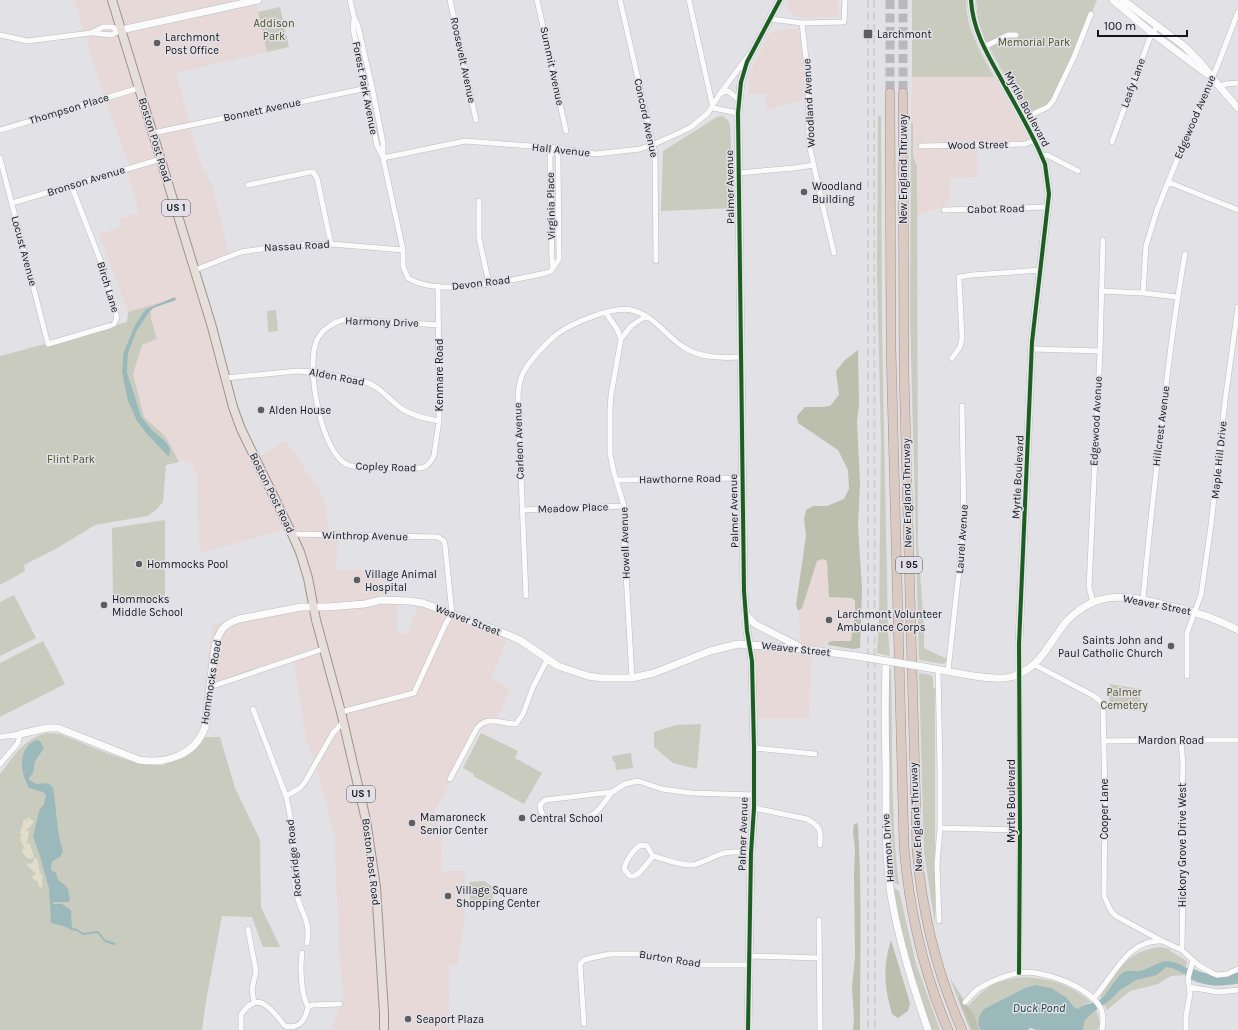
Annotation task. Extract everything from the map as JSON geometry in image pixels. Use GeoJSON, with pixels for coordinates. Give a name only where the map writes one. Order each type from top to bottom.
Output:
{"type":"FeatureCollection","features":[{"type":"Feature","properties":{"kind":"highway","name":"New England Thruway"},"geometry":{"type":"LineString","coordinates":[[890,93],[891,356],[904,846],[908,889],[916,931],[932,987],[948,1030]]}},
{"type":"Feature","properties":{"kind":"highway","name":"New England Thruway"},"geometry":{"type":"LineString","coordinates":[[903,93],[904,374],[917,851],[922,897],[931,940],[943,981],[962,1030]]}},
{"type":"Feature","properties":{"kind":"main road","name":"Boston Post Road"},"geometry":{"type":"LineString","coordinates":[[112,0],[212,326],[233,407],[241,429],[300,552],[308,578],[323,648],[341,712],[363,802],[374,867],[384,1030]]}},
{"type":"Feature","properties":{"kind":"street"},"geometry":{"type":"LineString","coordinates":[[92,32],[111,35],[121,30],[232,3],[258,0]]}},
{"type":"Feature","properties":{"kind":"street","name":"Forest Park Avenue"},"geometry":{"type":"LineString","coordinates":[[350,0],[358,26],[372,88],[383,143],[383,158],[402,250],[403,266],[408,278]]}},
{"type":"Feature","properties":{"kind":"street","name":"Roosevelt Avenue"},"geometry":{"type":"LineString","coordinates":[[450,0],[476,120]]}},
{"type":"Feature","properties":{"kind":"street","name":"Summit Avenue"},"geometry":{"type":"LineString","coordinates":[[538,0],[566,132]]}},
{"type":"Feature","properties":{"kind":"street","name":"Concord Avenue"},"geometry":{"type":"LineString","coordinates":[[620,0],[655,153],[656,262]]}},
{"type":"Feature","properties":{"kind":"street"},"geometry":{"type":"LineString","coordinates":[[689,0],[713,108],[738,113]]}},
{"type":"Feature","properties":{"kind":"street","name":"Palmer Avenue"},"geometry":{"type":"LineString","coordinates":[[748,1030],[754,808],[754,748],[752,661],[746,615],[738,99],[746,62],[780,0]]}},
{"type":"Feature","properties":{"kind":"street"},"geometry":{"type":"LineString","coordinates":[[770,19],[802,23],[844,22],[845,0]]}},
{"type":"Feature","properties":{"kind":"street","name":"Myrtle Boulevard"},"geometry":{"type":"LineString","coordinates":[[971,0],[974,23],[984,47],[1022,119],[1035,140],[1045,164],[1048,182],[1048,207],[1032,349],[1019,644],[1019,973]]}},
{"type":"Feature","properties":{"kind":"street"},"geometry":{"type":"LineString","coordinates":[[1113,0],[1152,33],[1212,77]]}},
{"type":"Feature","properties":{"kind":"street"},"geometry":{"type":"LineString","coordinates":[[1123,0],[1184,46],[1201,63],[1238,108]]}},
{"type":"Feature","properties":{"kind":"street","name":"Edgewood Avenue"},"geometry":{"type":"LineString","coordinates":[[1143,293],[1146,246],[1157,210],[1238,12]]}},
{"type":"Feature","properties":{"kind":"street"},"geometry":{"type":"LineString","coordinates":[[1022,119],[1048,107],[1053,101],[1074,57],[1091,14]]}},
{"type":"Feature","properties":{"kind":"street","name":"Forest Park Avenue"},"geometry":{"type":"LineString","coordinates":[[354,16],[353,28],[376,146],[383,158]]}},
{"type":"Feature","properties":{"kind":"street","name":"Woodland Avenue"},"geometry":{"type":"LineString","coordinates":[[802,23],[808,77],[809,144],[834,253]]}},
{"type":"Feature","properties":{"kind":"street"},"geometry":{"type":"LineString","coordinates":[[0,35],[27,41],[92,32],[111,26],[121,30]]}},
{"type":"Feature","properties":{"kind":"street","name":"Leafy Lane"},"geometry":{"type":"LineString","coordinates":[[1112,142],[1149,40],[1157,26]]}},
{"type":"Feature","properties":{"kind":"street"},"geometry":{"type":"LineString","coordinates":[[984,47],[1008,34],[1016,35]]}},
{"type":"Feature","properties":{"kind":"street","name":"Hall Avenue"},"geometry":{"type":"LineString","coordinates":[[383,158],[465,141],[557,148],[596,154],[640,149],[652,145],[691,126],[708,113],[713,108],[719,95],[752,50]]}},
{"type":"Feature","properties":{"kind":"street"},"geometry":{"type":"LineString","coordinates":[[1219,86],[1238,83]]}},
{"type":"Feature","properties":{"kind":"street","name":"Thompson Place"},"geometry":{"type":"LineString","coordinates":[[0,130],[139,88]]}},
{"type":"Feature","properties":{"kind":"street","name":"Bonnett Avenue"},"geometry":{"type":"LineString","coordinates":[[153,133],[372,88]]}},
{"type":"Feature","properties":{"kind":"street"},"geometry":{"type":"LineString","coordinates":[[719,95],[728,91],[738,99]]}},
{"type":"Feature","properties":{"kind":"street","name":"Wood Street"},"geometry":{"type":"LineString","coordinates":[[921,146],[1025,144],[1035,140]]}},
{"type":"Feature","properties":{"kind":"street","name":"Virginia Place"},"geometry":{"type":"LineString","coordinates":[[553,268],[559,259],[557,148]]}},
{"type":"Feature","properties":{"kind":"street","name":"Virginia Place"},"geometry":{"type":"LineString","coordinates":[[553,268],[550,156],[557,148]]}},
{"type":"Feature","properties":{"kind":"street"},"geometry":{"type":"LineString","coordinates":[[1042,156],[1047,155],[1078,171]]}},
{"type":"Feature","properties":{"kind":"street","name":"Locust Avenue"},"geometry":{"type":"LineString","coordinates":[[0,158],[3,179],[12,203],[48,344]]}},
{"type":"Feature","properties":{"kind":"street","name":"Bronson Avenue"},"geometry":{"type":"LineString","coordinates":[[12,203],[160,158]]}},
{"type":"Feature","properties":{"kind":"street"},"geometry":{"type":"LineString","coordinates":[[738,173],[814,165]]}},
{"type":"Feature","properties":{"kind":"street"},"geometry":{"type":"LineString","coordinates":[[248,185],[314,172],[331,244]]}},
{"type":"Feature","properties":{"kind":"street"},"geometry":{"type":"LineString","coordinates":[[1168,182],[1238,210]]}},
{"type":"Feature","properties":{"kind":"street","name":"Birch Lane"},"geometry":{"type":"LineString","coordinates":[[48,344],[109,326],[114,324],[117,318],[101,262],[71,185]]}},
{"type":"Feature","properties":{"kind":"street"},"geometry":{"type":"LineString","coordinates":[[479,201],[480,238],[489,284]]}},
{"type":"Feature","properties":{"kind":"street","name":"Cabot Road"},"geometry":{"type":"LineString","coordinates":[[944,210],[1048,207]]}},
{"type":"Feature","properties":{"kind":"street","name":"Edgewood Avenue"},"geometry":{"type":"LineString","coordinates":[[1093,602],[1089,587],[1100,351],[1103,240]]}},
{"type":"Feature","properties":{"kind":"street","name":"Nassau Road"},"geometry":{"type":"LineString","coordinates":[[195,270],[236,254],[256,249],[289,245],[331,244],[402,250]]}},
{"type":"Feature","properties":{"kind":"street","name":"Hillcrest Avenue"},"geometry":{"type":"LineString","coordinates":[[1143,600],[1148,537],[1177,297],[1185,254]]}},
{"type":"Feature","properties":{"kind":"street","name":"Devon Road"},"geometry":{"type":"LineString","coordinates":[[408,278],[418,282],[448,287],[489,284],[546,273],[553,268]]}},
{"type":"Feature","properties":{"kind":"street"},"geometry":{"type":"LineString","coordinates":[[952,358],[962,341],[959,278],[972,275],[1041,270]]}},
{"type":"Feature","properties":{"kind":"street","name":"Kenmare Road"},"geometry":{"type":"LineString","coordinates":[[430,463],[434,455],[439,422],[438,286]]}},
{"type":"Feature","properties":{"kind":"street"},"geometry":{"type":"LineString","coordinates":[[1101,291],[1143,293],[1177,297]]}},
{"type":"Feature","properties":{"kind":"street","name":"Maple Hill Drive"},"geometry":{"type":"LineString","coordinates":[[1187,676],[1187,633],[1201,595],[1212,525],[1225,401],[1238,307]]}},
{"type":"Feature","properties":{"kind":"street","name":"Carleon Avenue"},"geometry":{"type":"LineString","coordinates":[[526,596],[518,402],[522,374],[531,361],[558,334],[588,319],[613,310],[629,310],[646,316],[658,324],[677,342],[693,352],[709,356],[741,357]]}},
{"type":"Feature","properties":{"kind":"street"},"geometry":{"type":"LineString","coordinates":[[606,313],[617,329],[621,339]]}},
{"type":"Feature","properties":{"kind":"street","name":"Howell Avenue"},"geometry":{"type":"LineString","coordinates":[[632,678],[624,539],[624,506],[610,454],[610,409],[616,359],[621,339],[631,326],[646,316]]}},
{"type":"Feature","properties":{"kind":"street","name":"Harmony Drive"},"geometry":{"type":"LineString","coordinates":[[313,372],[317,340],[327,328],[336,321],[345,319],[439,325]]}},
{"type":"Feature","properties":{"kind":"street"},"geometry":{"type":"LineString","coordinates":[[1032,349],[1100,351]]}},
{"type":"Feature","properties":{"kind":"street","name":"Alden Road"},"geometry":{"type":"LineString","coordinates":[[225,378],[297,371],[313,372],[370,383],[409,413],[418,417],[439,422]]}},
{"type":"Feature","properties":{"kind":"street","name":"Copley Road"},"geometry":{"type":"LineString","coordinates":[[313,372],[317,404],[324,430],[336,454],[342,461],[348,465],[360,467],[422,468],[430,463]]}},
{"type":"Feature","properties":{"kind":"street","name":"Laurel Avenue"},"geometry":{"type":"LineString","coordinates":[[948,671],[964,525],[962,406]]}},
{"type":"Feature","properties":{"kind":"street","name":"Hawthorne Road"},"geometry":{"type":"LineString","coordinates":[[617,480],[743,478]]}},
{"type":"Feature","properties":{"kind":"street","name":"Meadow Place"},"geometry":{"type":"LineString","coordinates":[[522,510],[624,506]]}},
{"type":"Feature","properties":{"kind":"street","name":"Winthrop Avenue"},"geometry":{"type":"LineString","coordinates":[[292,534],[438,537],[444,541],[445,545],[452,614]]}},
{"type":"Feature","properties":{"kind":"street","name":"Weaver Street"},"geometry":{"type":"LineString","coordinates":[[314,607],[335,607],[365,604],[380,600],[423,603],[520,640],[558,666],[588,676],[602,678],[632,678],[670,668],[710,651],[738,644],[804,649],[856,656],[885,664],[924,667],[991,677],[1009,677],[1019,674],[1035,665],[1066,621],[1082,608],[1093,602],[1121,597],[1143,600],[1195,612],[1238,630]]}},
{"type":"Feature","properties":{"kind":"street","name":"Hommocks Road"},"geometry":{"type":"LineString","coordinates":[[0,737],[47,728],[58,728],[139,760],[167,760],[181,755],[197,742],[205,727],[216,642],[220,630],[239,619],[301,607],[314,607]]}},
{"type":"Feature","properties":{"kind":"street"},"geometry":{"type":"LineString","coordinates":[[341,712],[414,693],[446,623],[452,614]]}},
{"type":"Feature","properties":{"kind":"street"},"geometry":{"type":"LineString","coordinates":[[746,615],[750,621],[755,624],[804,649]]}},
{"type":"Feature","properties":{"kind":"street"},"geometry":{"type":"LineString","coordinates":[[210,687],[323,648]]}},
{"type":"Feature","properties":{"kind":"street"},"geometry":{"type":"LineString","coordinates":[[450,779],[480,724],[491,720],[516,724],[523,714],[533,687],[548,660]]}},
{"type":"Feature","properties":{"kind":"street","name":"Harmon Drive"},"geometry":{"type":"LineString","coordinates":[[885,664],[885,811],[890,886],[902,948],[928,1030]]}},
{"type":"Feature","properties":{"kind":"street","name":"Cooper Lane"},"geometry":{"type":"LineString","coordinates":[[1035,665],[1100,701],[1103,706],[1104,896],[1111,911],[1116,916],[1182,950],[1206,970],[1217,975],[1226,974],[1238,969]]}},
{"type":"Feature","properties":{"kind":"street"},"geometry":{"type":"LineString","coordinates":[[938,670],[940,828],[937,864],[939,921]]}},
{"type":"Feature","properties":{"kind":"street","name":"Rockridge Road"},"geometry":{"type":"LineString","coordinates":[[253,709],[286,796],[294,845],[296,895],[308,926],[309,933],[307,943]]}},
{"type":"Feature","properties":{"kind":"street"},"geometry":{"type":"LineString","coordinates":[[286,796],[300,788],[305,782],[333,733],[343,722]]}},
{"type":"Feature","properties":{"kind":"street"},"geometry":{"type":"LineString","coordinates":[[0,764],[18,743],[20,734]]}},
{"type":"Feature","properties":{"kind":"street","name":"Hickory Grove Drive West"},"geometry":{"type":"LineString","coordinates":[[1181,740],[1183,765],[1181,812],[1183,882],[1182,950]]}},
{"type":"Feature","properties":{"kind":"street","name":"Mardon Road"},"geometry":{"type":"LineString","coordinates":[[1104,741],[1238,740]]}},
{"type":"Feature","properties":{"kind":"street"},"geometry":{"type":"LineString","coordinates":[[754,748],[815,754]]}},
{"type":"Feature","properties":{"kind":"street"},"geometry":{"type":"LineString","coordinates":[[612,792],[545,800],[540,805],[540,811],[542,816],[551,820],[586,817],[592,815],[598,810],[612,792],[625,784],[638,781],[662,789],[691,793],[754,795]]}},
{"type":"Feature","properties":{"kind":"street"},"geometry":{"type":"LineString","coordinates":[[754,808],[807,820],[815,824],[820,828],[820,845]]}},
{"type":"Feature","properties":{"kind":"street"},"geometry":{"type":"LineString","coordinates":[[940,828],[1020,830]]}},
{"type":"Feature","properties":{"kind":"street"},"geometry":{"type":"LineString","coordinates":[[653,856],[639,873],[634,876],[630,876],[624,869],[638,847],[641,845],[647,846],[653,856],[680,864],[691,865],[700,863],[723,853],[752,853]]}},
{"type":"Feature","properties":{"kind":"street"},"geometry":{"type":"LineString","coordinates":[[820,920],[820,1030]]}},
{"type":"Feature","properties":{"kind":"street"},"geometry":{"type":"LineString","coordinates":[[248,929],[256,971],[252,989],[254,1003]]}},
{"type":"Feature","properties":{"kind":"street"},"geometry":{"type":"LineString","coordinates":[[1094,1000],[1122,960],[1132,951],[1152,941],[1162,941]]}},
{"type":"Feature","properties":{"kind":"street"},"geometry":{"type":"LineString","coordinates":[[241,1030],[241,1014],[248,1006],[254,1003],[264,1003],[285,1026],[290,1029],[302,1023],[305,1019],[308,1007],[305,1002],[301,963],[302,953]]}},
{"type":"Feature","properties":{"kind":"street","name":"Burton Road"},"geometry":{"type":"LineString","coordinates":[[584,1024],[580,964],[584,960],[610,954],[644,954],[691,965],[749,965]]}},
{"type":"Feature","properties":{"kind":"street"},"geometry":{"type":"LineString","coordinates":[[749,956],[820,958]]}},
{"type":"Feature","properties":{"kind":"street"},"geometry":{"type":"LineString","coordinates":[[1186,1030],[1186,1016],[1190,994],[1188,978],[1193,960]]}},
{"type":"Feature","properties":{"kind":"street"},"geometry":{"type":"LineString","coordinates":[[965,1002],[977,990],[987,984],[1019,973],[1038,974],[1057,978],[1085,991],[1101,1009],[1103,1018],[1102,1030]]}},
{"type":"Feature","properties":{"kind":"street"},"geometry":{"type":"LineString","coordinates":[[1189,987],[1218,992],[1238,990]]}},
{"type":"Feature","properties":{"kind":"street"},"geometry":{"type":"LineString","coordinates":[[308,1007],[312,1005],[340,1004]]}},
{"type":"Feature","properties":{"kind":"shaded area"},"geometry":{"type":"Polygon","coordinates":[[[74,0],[232,0],[233,3],[256,0],[267,52],[176,73],[200,162],[212,184],[229,253],[194,269],[235,408],[257,458],[286,440],[324,498],[331,538],[339,538],[336,570],[389,569],[389,597],[397,598],[397,632],[407,634],[421,599],[510,633],[491,678],[510,689],[495,723],[488,725],[479,731],[434,812],[442,834],[441,871],[465,871],[465,912],[458,965],[449,964],[450,1030],[331,1030],[343,998],[334,835],[318,772],[306,740],[294,661],[212,689],[207,667],[213,625],[249,614],[311,605],[302,567],[286,529],[201,553],[201,549],[198,545],[197,475],[192,464],[184,460],[179,462],[166,437],[144,417],[133,374],[142,345],[157,339],[147,306],[128,312],[99,234],[122,227],[119,219],[139,212],[126,167],[129,165],[104,97],[74,0]]]}},
{"type":"Feature","properties":{"kind":"shaded area"},"geometry":{"type":"Polygon","coordinates":[[[788,0],[838,0],[839,17],[802,18],[793,15],[787,7],[788,0]]]}},
{"type":"Feature","properties":{"kind":"shaded area"},"geometry":{"type":"Polygon","coordinates":[[[797,29],[800,36],[806,80],[806,99],[766,110],[765,94],[748,94],[749,75],[767,37],[772,32],[777,30],[797,29]]]}},
{"type":"Feature","properties":{"kind":"shaded area"},"geometry":{"type":"Polygon","coordinates":[[[912,77],[994,77],[1031,143],[1022,146],[978,147],[978,177],[951,178],[948,204],[917,216],[917,166],[913,155],[911,116],[912,77]]]}},
{"type":"Feature","properties":{"kind":"shaded area"},"geometry":{"type":"Polygon","coordinates":[[[823,559],[827,561],[828,567],[829,596],[852,598],[855,601],[851,641],[833,641],[829,642],[828,645],[812,646],[809,719],[755,719],[753,648],[801,649],[798,611],[802,608],[817,561],[823,559]]]}},
{"type":"Feature","properties":{"kind":"green space"},"geometry":{"type":"Polygon","coordinates":[[[912,0],[966,0],[971,31],[994,77],[912,77],[912,0]]]}},
{"type":"Feature","properties":{"kind":"green space","name":"Memorial Park"},"geometry":{"type":"Polygon","coordinates":[[[976,0],[1097,0],[1058,94],[1053,101],[1027,117],[984,37],[978,19],[976,0]]]}},
{"type":"Feature","properties":{"kind":"green space","name":"Addison Park"},"geometry":{"type":"Polygon","coordinates":[[[280,7],[289,47],[267,52],[258,12],[280,7]]]}},
{"type":"Feature","properties":{"kind":"green space"},"geometry":{"type":"Polygon","coordinates":[[[722,116],[728,120],[730,125],[734,208],[661,211],[663,151],[717,117],[722,116]]]}},
{"type":"Feature","properties":{"kind":"green space"},"geometry":{"type":"Polygon","coordinates":[[[878,116],[881,116],[882,329],[888,631],[890,656],[877,653],[879,617],[881,443],[877,274],[878,116]]]}},
{"type":"Feature","properties":{"kind":"green space"},"geometry":{"type":"Polygon","coordinates":[[[911,123],[913,123],[913,155],[917,166],[918,545],[924,626],[924,648],[947,659],[943,664],[919,660],[910,314],[911,123]]]}},
{"type":"Feature","properties":{"kind":"green space","name":"Flint Park"},"geometry":{"type":"Polygon","coordinates":[[[165,301],[147,308],[143,314],[123,354],[122,373],[147,434],[169,456],[166,442],[152,430],[141,416],[127,372],[127,353],[136,332],[152,309],[151,319],[157,339],[142,345],[133,374],[144,417],[166,437],[179,462],[166,465],[163,502],[156,510],[147,516],[95,525],[54,550],[24,565],[25,571],[0,585],[0,356],[127,322],[128,312],[165,301]]]}},
{"type":"Feature","properties":{"kind":"green space"},"geometry":{"type":"Polygon","coordinates":[[[276,310],[278,331],[268,332],[267,311],[276,310]]]}},
{"type":"Feature","properties":{"kind":"green space"},"geometry":{"type":"Polygon","coordinates":[[[858,350],[859,404],[857,422],[860,483],[858,527],[862,588],[860,648],[853,649],[828,645],[829,642],[833,641],[851,641],[855,601],[852,598],[829,597],[827,561],[823,559],[817,561],[802,608],[798,611],[796,605],[806,536],[804,519],[806,510],[813,506],[827,506],[844,499],[849,489],[848,470],[838,450],[798,423],[797,416],[805,407],[830,406],[839,395],[836,371],[845,360],[858,350]]]}},
{"type":"Feature","properties":{"kind":"green space","name":"Hommocks Pool"},"geometry":{"type":"Polygon","coordinates":[[[165,520],[165,601],[113,601],[112,528],[165,520]]]}},
{"type":"Feature","properties":{"kind":"green space"},"geometry":{"type":"Polygon","coordinates":[[[14,595],[36,638],[0,656],[0,602],[14,595]]]}},
{"type":"Feature","properties":{"kind":"green space"},"geometry":{"type":"Polygon","coordinates":[[[43,641],[65,684],[0,717],[0,663],[43,641]]]}},
{"type":"Feature","properties":{"kind":"green space"},"geometry":{"type":"Polygon","coordinates":[[[889,669],[891,669],[894,831],[899,885],[893,882],[889,854],[889,669]]]}},
{"type":"Feature","properties":{"kind":"green space"},"geometry":{"type":"Polygon","coordinates":[[[919,673],[931,675],[933,677],[933,687],[935,688],[935,924],[924,852],[919,673]]]}},
{"type":"Feature","properties":{"kind":"green space","name":"Palmer Cemetery"},"geometry":{"type":"Polygon","coordinates":[[[1110,684],[1140,689],[1141,711],[1109,708],[1110,684]]]}},
{"type":"Feature","properties":{"kind":"green space"},"geometry":{"type":"Polygon","coordinates":[[[701,724],[697,769],[673,763],[654,747],[654,732],[676,725],[701,724]]]}},
{"type":"Feature","properties":{"kind":"green space"},"geometry":{"type":"Polygon","coordinates":[[[47,733],[60,734],[109,754],[140,764],[163,765],[182,757],[203,737],[220,737],[235,788],[260,840],[261,907],[280,947],[263,947],[252,917],[222,916],[202,1030],[0,1030],[0,774],[25,744],[32,739],[47,733]]]}},
{"type":"Feature","properties":{"kind":"green space"},"geometry":{"type":"Polygon","coordinates":[[[481,733],[518,751],[515,758],[542,773],[524,804],[473,776],[474,774],[463,768],[481,733]]]}},
{"type":"Feature","properties":{"kind":"green space"},"geometry":{"type":"Polygon","coordinates":[[[631,753],[633,768],[616,770],[615,762],[613,762],[612,756],[631,753]]]}},
{"type":"Feature","properties":{"kind":"green space"},"geometry":{"type":"Polygon","coordinates":[[[857,823],[860,902],[860,1030],[853,1030],[854,1020],[852,987],[855,957],[855,849],[853,832],[854,824],[857,823]]]}},
{"type":"Feature","properties":{"kind":"green space"},"geometry":{"type":"Polygon","coordinates":[[[484,881],[492,886],[493,899],[486,904],[470,905],[469,882],[484,881]]]}},
{"type":"Feature","properties":{"kind":"green space"},"geometry":{"type":"Polygon","coordinates":[[[894,888],[899,891],[916,964],[940,1030],[932,1030],[909,964],[894,888]]]}},
{"type":"Feature","properties":{"kind":"green space"},"geometry":{"type":"Polygon","coordinates":[[[891,940],[910,1003],[908,1011],[898,1018],[892,1014],[885,975],[888,949],[891,940]]]}},
{"type":"Feature","properties":{"kind":"green space"},"geometry":{"type":"Polygon","coordinates":[[[1160,947],[1170,949],[1170,951],[1187,961],[1184,975],[1171,976],[1158,984],[1130,991],[1107,1010],[1100,996],[1118,970],[1139,953],[1148,949],[1160,947]]]}},
{"type":"Feature","properties":{"kind":"green space"},"geometry":{"type":"Polygon","coordinates":[[[1024,977],[1052,981],[1076,991],[1091,1002],[1078,1009],[1074,1007],[1067,998],[1035,985],[1025,988],[984,1009],[978,1025],[981,1030],[970,1030],[950,978],[968,1006],[986,989],[996,983],[1024,977]]]}},
{"type":"Feature","properties":{"kind":"green space"},"geometry":{"type":"Polygon","coordinates":[[[959,996],[974,1015],[979,1030],[972,1030],[959,1000],[959,996]]]}},
{"type":"Feature","properties":{"kind":"green space"},"geometry":{"type":"Polygon","coordinates":[[[1096,1010],[1100,1023],[1098,1030],[1083,1030],[1085,1020],[1096,1010]]]}},
{"type":"Feature","properties":{"kind":"sand"},"geometry":{"type":"Polygon","coordinates":[[[28,817],[34,821],[25,832],[27,830],[29,832],[26,844],[30,844],[34,857],[31,859],[26,857],[23,853],[22,849],[25,849],[21,842],[20,836],[23,836],[20,833],[23,821],[26,819],[27,822],[28,817]]]}},
{"type":"Feature","properties":{"kind":"sand"},"geometry":{"type":"Polygon","coordinates":[[[34,858],[37,859],[40,873],[43,876],[43,885],[41,888],[39,887],[38,882],[33,879],[32,876],[36,874],[27,865],[27,863],[30,864],[34,862],[34,858]]]}},
{"type":"Feature","properties":{"kind":"water"},"geometry":{"type":"Polygon","coordinates":[[[175,297],[176,300],[153,308],[136,332],[128,353],[127,372],[141,416],[152,430],[166,442],[170,449],[169,457],[137,421],[128,401],[122,373],[123,354],[136,323],[146,309],[175,297]]]}},
{"type":"Feature","properties":{"kind":"water"},"geometry":{"type":"Polygon","coordinates":[[[36,740],[40,741],[44,748],[35,761],[33,773],[29,780],[37,784],[46,783],[53,788],[59,836],[63,851],[60,857],[53,861],[51,870],[56,873],[58,880],[68,889],[70,899],[69,902],[53,902],[53,904],[62,904],[71,910],[72,930],[51,923],[49,888],[33,837],[39,811],[44,804],[46,795],[43,792],[29,788],[22,768],[22,761],[26,749],[36,740]]]}},
{"type":"Feature","properties":{"kind":"water","name":"Duck Pond"},"geometry":{"type":"Polygon","coordinates":[[[1165,961],[1170,961],[1181,965],[1204,979],[1198,980],[1172,968],[1166,967],[1157,975],[1136,980],[1120,990],[1085,1020],[1083,1030],[1037,1030],[1030,1028],[1028,1030],[981,1030],[978,1025],[979,1017],[984,1009],[1025,988],[1035,985],[1051,988],[1067,998],[1074,1007],[1078,1009],[1101,999],[1123,972],[1142,970],[1165,961]]]}},
{"type":"Feature","properties":{"kind":"waterway"},"geometry":{"type":"LineString","coordinates":[[71,929],[77,930],[83,934],[98,932],[105,941],[115,944]]}},
{"type":"Feature","properties":{"kind":"waterway"},"geometry":{"type":"LineString","coordinates":[[1190,973],[1202,978],[1214,980],[1238,978]]}},
{"type":"Feature","properties":{"kind":"tunnel"},"geometry":{"type":"LineString","coordinates":[[890,0],[890,93]]}},
{"type":"Feature","properties":{"kind":"tunnel"},"geometry":{"type":"LineString","coordinates":[[903,0],[903,93]]}},
{"type":"Feature","properties":{"kind":"railway"},"geometry":{"type":"LineString","coordinates":[[868,0],[868,1030]]}},
{"type":"Feature","properties":{"kind":"railway"},"geometry":{"type":"LineString","coordinates":[[874,0],[875,1030]]}},
{"type":"Feature","properties":{"kind":"cycle path"},"geometry":{"type":"LineString","coordinates":[[748,1030],[751,853],[754,808],[754,748],[752,661],[747,631],[744,591],[738,113],[741,82],[747,62],[780,0]]}},
{"type":"Feature","properties":{"kind":"cycle path"},"geometry":{"type":"LineString","coordinates":[[971,0],[974,21],[981,40],[1029,130],[1045,164],[1049,194],[1032,342],[1019,644],[1019,973]]}},
{"type":"Feature","properties":{"kind":"place","name":"Larchmont"},"geometry":{"type":"Point","coordinates":[868,34]}},
{"type":"Feature","properties":{"kind":"place","name":"Larchmont Post Office"},"geometry":{"type":"Point","coordinates":[157,43]}},
{"type":"Feature","properties":{"kind":"place","name":"Woodland Building"},"geometry":{"type":"Point","coordinates":[804,192]}},
{"type":"Feature","properties":{"kind":"place","name":"Alden House"},"geometry":{"type":"Point","coordinates":[261,410]}},
{"type":"Feature","properties":{"kind":"place","name":"Hommocks Pool"},"geometry":{"type":"Point","coordinates":[139,564]}},
{"type":"Feature","properties":{"kind":"place","name":"Village Animal Hospital"},"geometry":{"type":"Point","coordinates":[357,580]}},
{"type":"Feature","properties":{"kind":"place","name":"Hommocks Middle School"},"geometry":{"type":"Point","coordinates":[104,605]}},
{"type":"Feature","properties":{"kind":"place","name":"Larchmont Volunteer Ambulance Corps"},"geometry":{"type":"Point","coordinates":[829,620]}},
{"type":"Feature","properties":{"kind":"place","name":"Saints John and Paul Catholic Church"},"geometry":{"type":"Point","coordinates":[1171,646]}},
{"type":"Feature","properties":{"kind":"place","name":"Central School"},"geometry":{"type":"Point","coordinates":[522,818]}},
{"type":"Feature","properties":{"kind":"place","name":"Mamaroneck Senior Center"},"geometry":{"type":"Point","coordinates":[412,823]}},
{"type":"Feature","properties":{"kind":"place","name":"Village Square Shopping Center"},"geometry":{"type":"Point","coordinates":[448,896]}},
{"type":"Feature","properties":{"kind":"place","name":"Seaport Plaza"},"geometry":{"type":"Point","coordinates":[408,1019]}}]}
